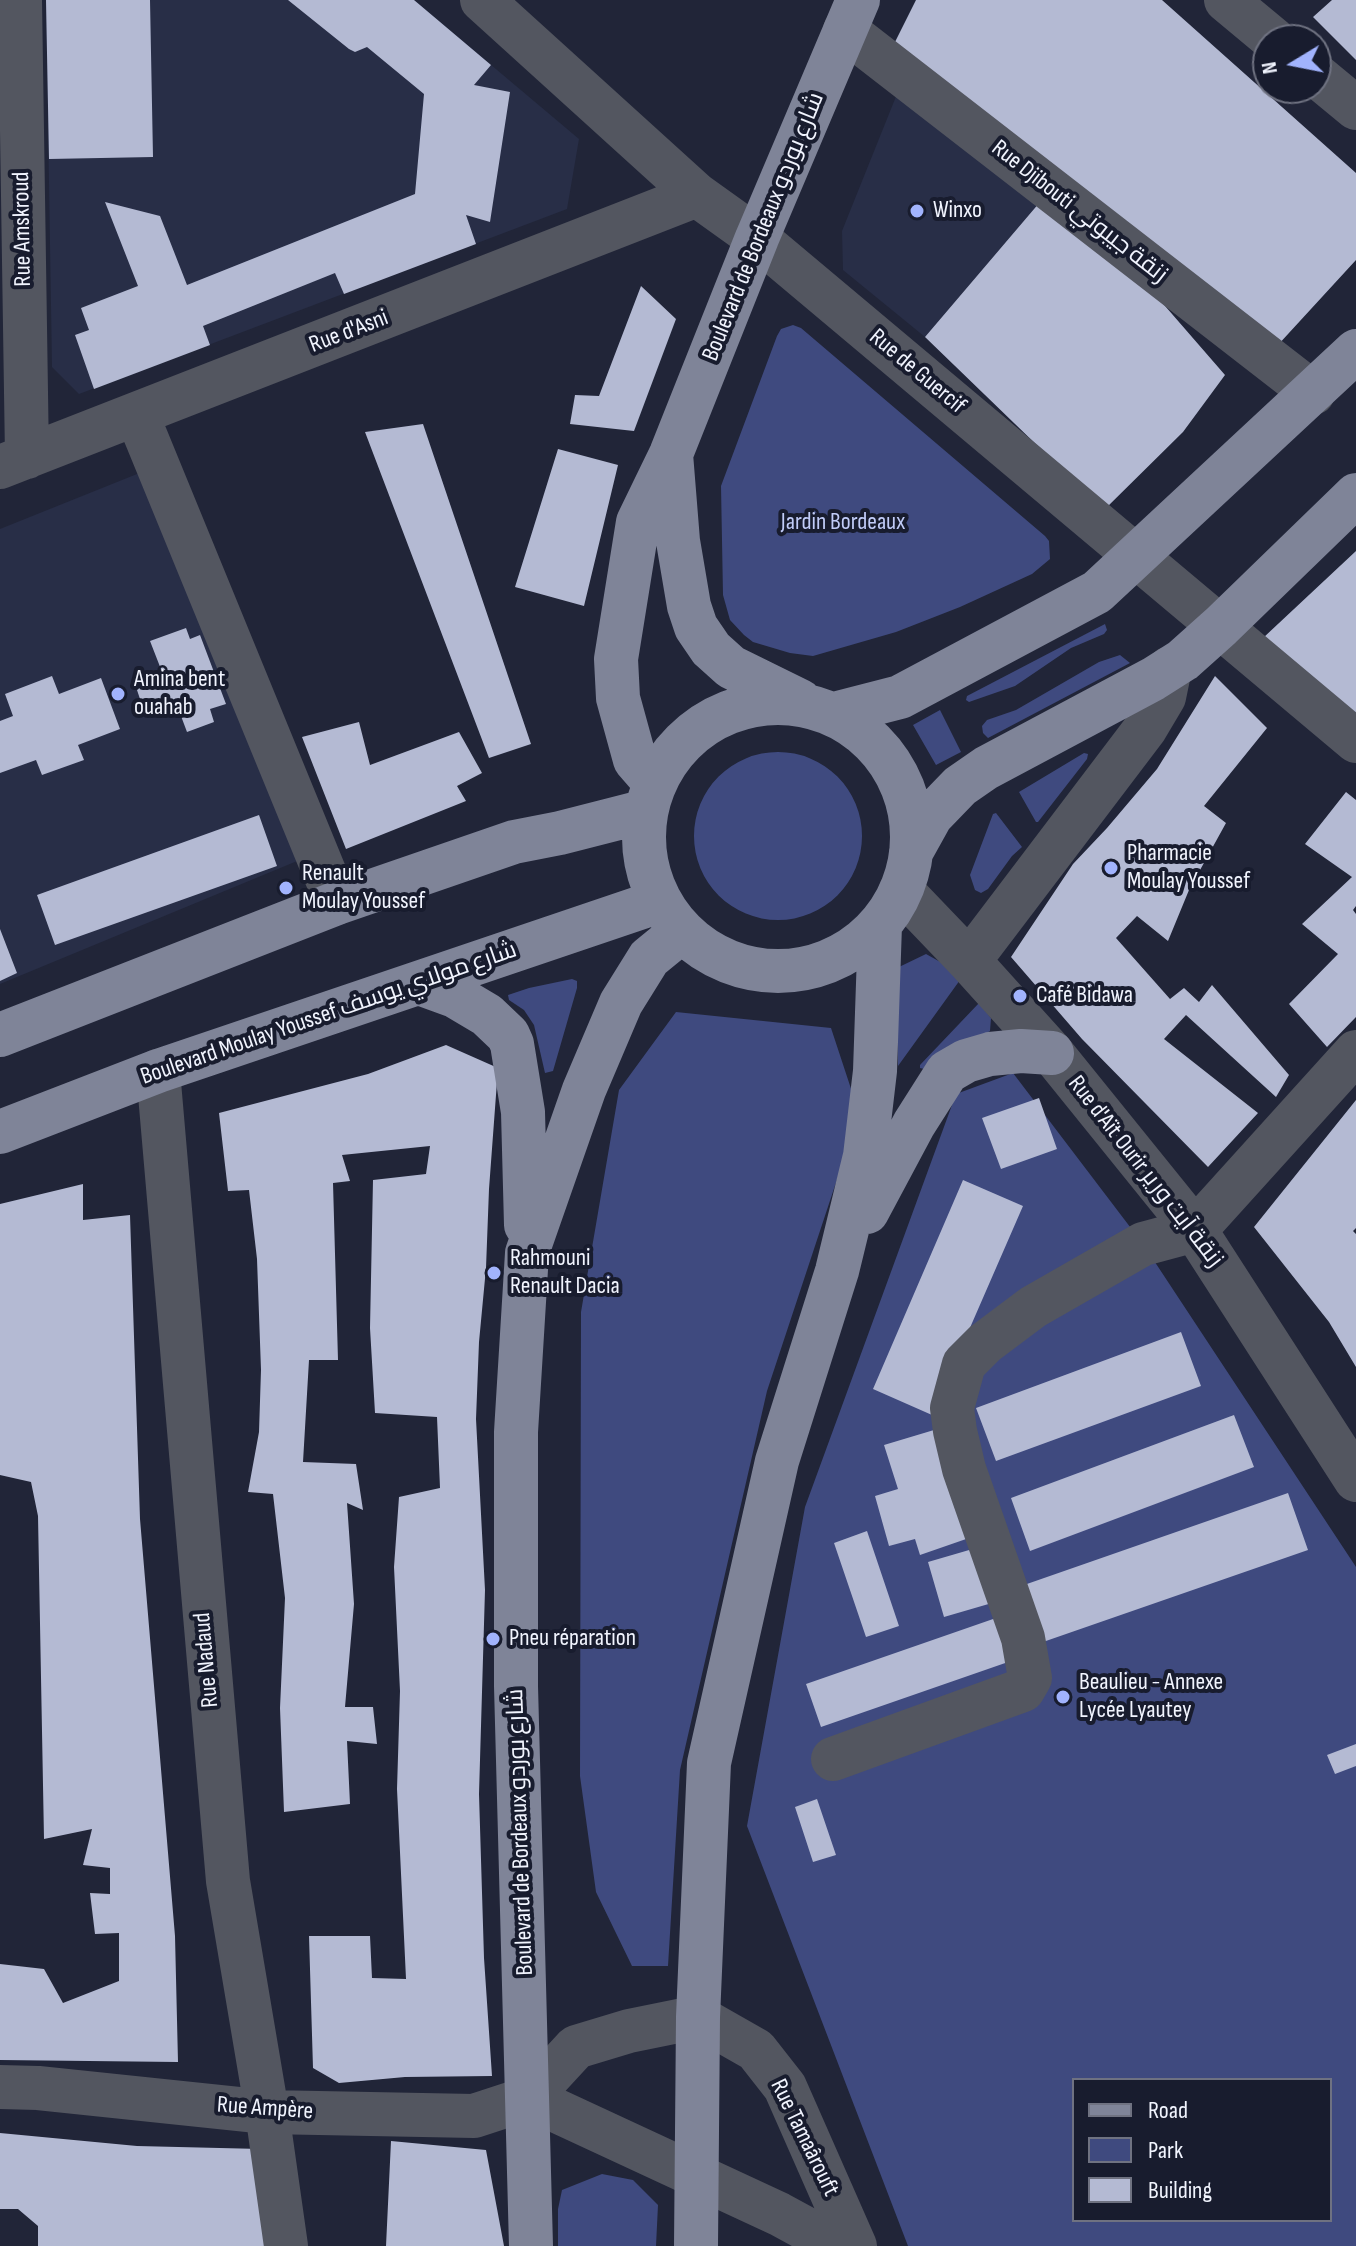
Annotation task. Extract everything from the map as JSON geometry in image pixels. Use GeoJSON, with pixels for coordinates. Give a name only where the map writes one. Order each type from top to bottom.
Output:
{"type":"FeatureCollection","features":[{"type":"Feature","properties":{"kind":"main road","name":"Boulevard de Bordeaux شارع بوردو"},"geometry":{"type":"LineString","coordinates":[[650,797],[635,760],[618,698],[616,659],[638,522],[671,454],[757,238],[852,15]]}},
{"type":"Feature","properties":{"kind":"main road"},"geometry":{"type":"LineString","coordinates":[[823,710],[900,697],[1097,592],[1356,351]]}},
{"type":"Feature","properties":{"kind":"main road","name":"Boulevard de Bordeaux شارع بوردو"},"geometry":{"type":"LineString","coordinates":[[671,454],[678,541],[689,606],[696,627],[711,649],[731,667],[823,710]]}},
{"type":"Feature","properties":{"kind":"main road"},"geometry":{"type":"LineString","coordinates":[[696,2246],[698,2017],[709,1763],[777,1461],[837,1271],[865,1156],[897,889],[910,815],[899,779],[880,749],[869,739],[847,721],[823,710],[783,702],[748,705],[705,723],[671,755],[650,797],[643,838],[645,860],[671,916],[718,958],[741,966],[766,971],[810,968],[829,961],[849,952],[897,889],[931,816],[960,786],[986,768],[1170,668],[1221,626],[1356,495]]}},
{"type":"Feature","properties":{"kind":"main road"},"geometry":{"type":"LineString","coordinates":[[0,1035],[337,903],[514,842],[560,833],[650,797]]}},
{"type":"Feature","properties":{"kind":"main road","name":"Boulevard de Bordeaux شارع بوردو"},"geometry":{"type":"LineString","coordinates":[[531,2246],[516,1622],[516,1432],[527,1253],[584,1090],[621,1003],[671,916]]}},
{"type":"Feature","properties":{"kind":"main road","name":"Boulevard Moulay Youssef شارع مولاي يوسف"},"geometry":{"type":"LineString","coordinates":[[0,1132],[158,1071],[422,984],[671,916]]}},
{"type":"Feature","properties":{"kind":"main road"},"geometry":{"type":"LineString","coordinates":[[422,984],[455,996],[487,1015],[508,1035],[512,1044],[523,1112],[527,1253]]}},
{"type":"Feature","properties":{"kind":"main road"},"geometry":{"type":"LineString","coordinates":[[837,1271],[914,1124],[934,1088],[947,1072],[966,1061],[990,1054],[1021,1051],[1052,1053]]}},
{"type":"Feature","properties":{"kind":"street","name":"Rue Amskroud"},"geometry":{"type":"LineString","coordinates":[[13,462],[20,0]]}},
{"type":"Feature","properties":{"kind":"street","name":"Rue de Guercif"},"geometry":{"type":"LineString","coordinates":[[482,0],[697,195],[757,238],[1356,741]]}},
{"type":"Feature","properties":{"kind":"street"},"geometry":{"type":"LineString","coordinates":[[1226,0],[1255,24]]}},
{"type":"Feature","properties":{"kind":"street","name":"Rue Djibouti زنقة جيبوتي"},"geometry":{"type":"LineString","coordinates":[[852,15],[1313,393]]}},
{"type":"Feature","properties":{"kind":"street"},"geometry":{"type":"LineString","coordinates":[[1332,88],[1356,108]]}},
{"type":"Feature","properties":{"kind":"street","name":"Rue d'Asni"},"geometry":{"type":"LineString","coordinates":[[13,462],[697,195]]}},
{"type":"Feature","properties":{"kind":"street"},"geometry":{"type":"LineString","coordinates":[[137,415],[337,903]]}},
{"type":"Feature","properties":{"kind":"street"},"geometry":{"type":"LineString","coordinates":[[969,961],[1145,729],[1164,697],[1170,668]]}},
{"type":"Feature","properties":{"kind":"street","name":"Rue d'Aït Ourir زنقة آيت ورير"},"geometry":{"type":"LineString","coordinates":[[897,889],[969,961],[1052,1053],[1195,1230],[1356,1480]]}},
{"type":"Feature","properties":{"kind":"street"},"geometry":{"type":"LineString","coordinates":[[833,1759],[1023,1690],[1030,1678],[1023,1638],[964,1469],[955,1431],[952,1408],[964,1364],[985,1343],[1047,1299],[1143,1244],[1195,1230],[1356,1052]]}},
{"type":"Feature","properties":{"kind":"street","name":"Rue Nadaud"},"geometry":{"type":"LineString","coordinates":[[158,1071],[228,1881],[286,2246]]}},
{"type":"Feature","properties":{"kind":"street","name":"Rue Ampère"},"geometry":{"type":"LineString","coordinates":[[0,2087],[38,2088],[267,2112],[474,2116],[529,2098],[576,2047],[629,2031],[698,2017]]}},
{"type":"Feature","properties":{"kind":"street","name":"Rue Tamaârouft"},"geometry":{"type":"LineString","coordinates":[[698,2017],[756,2050],[785,2087],[855,2246]]}},
{"type":"Feature","properties":{"kind":"street"},"geometry":{"type":"LineString","coordinates":[[529,2098],[698,2177],[813,2240]]}},
{"type":"Feature","properties":{"kind":"shaded area"},"geometry":{"type":"Polygon","coordinates":[[[46,0],[414,0],[579,139],[567,209],[79,394],[52,367],[46,0]]]}},
{"type":"Feature","properties":{"kind":"shaded area"},"geometry":{"type":"Polygon","coordinates":[[[897,94],[1040,202],[925,337],[843,270],[842,231],[897,94]]]}},
{"type":"Feature","properties":{"kind":"shaded area","name":"Amina bent ouahab"},"geometry":{"type":"Polygon","coordinates":[[[147,470],[302,859],[0,984],[0,529],[147,470]]]}},
{"type":"Feature","properties":{"kind":"green space","name":"Jardin Bordeaux"},"geometry":{"type":"Polygon","coordinates":[[[793,325],[801,328],[1045,536],[1049,541],[1050,559],[1032,574],[960,607],[896,632],[813,656],[753,642],[744,635],[730,620],[723,595],[721,486],[777,336],[781,329],[793,325]]]}},
{"type":"Feature","properties":{"kind":"green space"},"geometry":{"type":"Polygon","coordinates":[[[1105,624],[1107,630],[1104,634],[1071,648],[1015,686],[969,702],[966,700],[967,696],[1105,624]]]}},
{"type":"Feature","properties":{"kind":"green space"},"geometry":{"type":"Polygon","coordinates":[[[1120,655],[1130,663],[988,738],[983,733],[982,726],[987,720],[1016,710],[1099,662],[1120,655]]]}},
{"type":"Feature","properties":{"kind":"green space"},"geometry":{"type":"Polygon","coordinates":[[[940,710],[961,752],[936,765],[913,725],[940,710]]]}},
{"type":"Feature","properties":{"kind":"green space"},"geometry":{"type":"Polygon","coordinates":[[[778,752],[810,758],[838,776],[856,804],[862,836],[856,868],[838,896],[810,914],[778,920],[746,914],[718,896],[700,868],[694,836],[700,804],[718,776],[746,758],[778,752]]]}},
{"type":"Feature","properties":{"kind":"green space"},"geometry":{"type":"Polygon","coordinates":[[[1084,753],[1088,754],[1087,759],[1036,822],[1019,792],[1084,753]]]}},
{"type":"Feature","properties":{"kind":"green space"},"geometry":{"type":"Polygon","coordinates":[[[996,813],[1022,847],[988,889],[981,893],[975,890],[970,875],[996,813]]]}},
{"type":"Feature","properties":{"kind":"green space"},"geometry":{"type":"Polygon","coordinates":[[[926,954],[944,964],[960,980],[898,1066],[899,967],[926,954]]]}},
{"type":"Feature","properties":{"kind":"green space"},"geometry":{"type":"Polygon","coordinates":[[[572,979],[577,981],[577,988],[553,1071],[545,1073],[534,1025],[524,1010],[509,1000],[508,995],[572,979]]]}},
{"type":"Feature","properties":{"kind":"green space"},"geometry":{"type":"Polygon","coordinates":[[[979,1003],[991,1018],[990,1031],[924,1069],[920,1068],[920,1065],[979,1003]]]}},
{"type":"Feature","properties":{"kind":"green space"},"geometry":{"type":"Polygon","coordinates":[[[676,1012],[831,1028],[859,1113],[767,1391],[680,1770],[668,1966],[632,1966],[596,1892],[580,1776],[581,1312],[619,1090],[676,1012]]]}},
{"type":"Feature","properties":{"kind":"green space","name":"Beaulieu - Annexe Lycée Lyautey"},"geometry":{"type":"Polygon","coordinates":[[[1013,1073],[1143,1244],[1356,1567],[1356,2246],[908,2246],[747,1826],[805,1507],[956,1094],[1013,1073]]]}},
{"type":"Feature","properties":{"kind":"green space"},"geometry":{"type":"Polygon","coordinates":[[[602,2174],[633,2180],[658,2205],[656,2246],[558,2246],[558,2209],[562,2190],[602,2174]]]}},
{"type":"Feature","properties":{"kind":"building"},"geometry":{"type":"Polygon","coordinates":[[[46,0],[150,0],[153,157],[49,159],[46,0]]]}},
{"type":"Feature","properties":{"kind":"building"},"geometry":{"type":"Polygon","coordinates":[[[288,0],[414,0],[491,65],[474,85],[510,92],[490,222],[466,215],[476,244],[344,294],[335,273],[203,326],[210,345],[94,389],[75,335],[89,330],[81,308],[138,286],[105,202],[160,216],[187,285],[415,194],[424,94],[367,47],[355,52],[349,49],[288,0]]]}},
{"type":"Feature","properties":{"kind":"building"},"geometry":{"type":"Polygon","coordinates":[[[916,0],[1162,0],[1252,80],[1252,104],[1279,104],[1356,173],[1356,260],[1277,346],[895,42],[916,0]]]}},
{"type":"Feature","properties":{"kind":"building"},"geometry":{"type":"Polygon","coordinates":[[[1332,0],[1356,0],[1356,60],[1332,36],[1332,24],[1320,24],[1313,17],[1332,0]]]}},
{"type":"Feature","properties":{"kind":"building"},"geometry":{"type":"Polygon","coordinates":[[[1040,202],[1159,299],[1225,375],[1183,432],[1104,510],[925,337],[1040,202]]]}},
{"type":"Feature","properties":{"kind":"building"},"geometry":{"type":"Polygon","coordinates":[[[641,286],[676,319],[634,431],[570,424],[575,395],[599,396],[641,286]]]}},
{"type":"Feature","properties":{"kind":"building"},"geometry":{"type":"Polygon","coordinates":[[[423,424],[531,744],[489,758],[365,432],[423,424]]]}},
{"type":"Feature","properties":{"kind":"building"},"geometry":{"type":"Polygon","coordinates":[[[558,449],[618,465],[584,606],[515,587],[558,449]]]}},
{"type":"Feature","properties":{"kind":"building"},"geometry":{"type":"Polygon","coordinates":[[[1356,551],[1356,716],[1263,638],[1356,551]]]}},
{"type":"Feature","properties":{"kind":"building"},"geometry":{"type":"Polygon","coordinates":[[[186,628],[190,639],[200,635],[226,704],[210,709],[214,722],[187,732],[175,700],[144,711],[136,687],[164,677],[150,641],[186,628]]]}},
{"type":"Feature","properties":{"kind":"building"},"geometry":{"type":"Polygon","coordinates":[[[52,676],[59,694],[101,678],[120,729],[78,745],[84,760],[42,775],[36,760],[0,773],[0,721],[13,716],[5,694],[52,676]]]}},
{"type":"Feature","properties":{"kind":"building"},"geometry":{"type":"Polygon","coordinates":[[[1215,676],[1267,728],[1204,806],[1226,823],[1189,890],[1168,941],[1137,916],[1116,938],[1170,999],[1184,988],[1199,1002],[1212,985],[1289,1075],[1276,1097],[1186,1015],[1164,1039],[1258,1113],[1208,1167],[1082,1039],[1011,957],[1073,864],[1157,769],[1215,676]]]}},
{"type":"Feature","properties":{"kind":"building"},"geometry":{"type":"Polygon","coordinates":[[[359,722],[370,765],[459,732],[482,773],[457,786],[466,801],[346,849],[302,737],[359,722]]]}},
{"type":"Feature","properties":{"kind":"building"},"geometry":{"type":"Polygon","coordinates":[[[1346,792],[1356,800],[1356,906],[1353,910],[1356,914],[1356,1017],[1327,1047],[1289,1004],[1338,954],[1302,924],[1352,877],[1305,844],[1346,792]]]}},
{"type":"Feature","properties":{"kind":"building"},"geometry":{"type":"Polygon","coordinates":[[[259,815],[277,866],[55,945],[37,895],[259,815]]]}},
{"type":"Feature","properties":{"kind":"building"},"geometry":{"type":"Polygon","coordinates":[[[0,929],[17,973],[0,981],[0,929]]]}},
{"type":"Feature","properties":{"kind":"building"},"geometry":{"type":"Polygon","coordinates":[[[446,1045],[498,1068],[476,1419],[485,1590],[479,1794],[484,1958],[492,2076],[405,2077],[339,2083],[313,2068],[309,1936],[370,1936],[372,1978],[406,1979],[397,1789],[400,1691],[394,1567],[399,1497],[440,1488],[437,1417],[375,1413],[370,1328],[373,1180],[426,1174],[430,1146],[342,1155],[350,1181],[333,1183],[338,1360],[309,1360],[303,1462],[356,1464],[363,1510],[347,1503],[354,1604],[345,1707],[373,1707],[377,1744],[347,1741],[350,1804],[284,1812],[280,1708],[285,1598],[273,1494],[248,1492],[259,1432],[261,1370],[257,1259],[249,1190],[228,1191],[219,1113],[368,1074],[446,1045]]]}},
{"type":"Feature","properties":{"kind":"building"},"geometry":{"type":"Polygon","coordinates":[[[1039,1098],[1057,1149],[1001,1169],[982,1118],[1039,1098]]]}},
{"type":"Feature","properties":{"kind":"building"},"geometry":{"type":"Polygon","coordinates":[[[1356,1100],[1356,1228],[1353,1231],[1356,1234],[1356,1367],[1329,1322],[1254,1227],[1356,1100]]]}},
{"type":"Feature","properties":{"kind":"building"},"geometry":{"type":"Polygon","coordinates":[[[963,1180],[1023,1206],[932,1415],[873,1389],[963,1180]]]}},
{"type":"Feature","properties":{"kind":"building"},"geometry":{"type":"Polygon","coordinates":[[[83,1184],[83,1220],[130,1215],[140,1519],[175,1936],[178,2062],[0,2060],[0,1964],[44,1969],[63,2003],[119,1981],[119,1933],[95,1934],[90,1893],[110,1894],[110,1868],[83,1865],[92,1829],[44,1839],[38,1516],[31,1482],[0,1475],[0,1204],[83,1184]]]}},
{"type":"Feature","properties":{"kind":"building"},"geometry":{"type":"Polygon","coordinates":[[[1181,1332],[1201,1386],[996,1461],[976,1408],[1181,1332]]]}},
{"type":"Feature","properties":{"kind":"building"},"geometry":{"type":"Polygon","coordinates":[[[1234,1415],[1254,1467],[1030,1551],[1011,1498],[1234,1415]]]}},
{"type":"Feature","properties":{"kind":"building"},"geometry":{"type":"Polygon","coordinates":[[[934,1430],[969,1538],[920,1555],[915,1539],[889,1546],[875,1496],[898,1489],[884,1445],[934,1430]]]}},
{"type":"Feature","properties":{"kind":"building"},"geometry":{"type":"Polygon","coordinates":[[[1288,1493],[1308,1550],[1043,1642],[1024,1585],[1288,1493]]]}},
{"type":"Feature","properties":{"kind":"building"},"geometry":{"type":"Polygon","coordinates":[[[867,1531],[899,1626],[866,1637],[834,1543],[867,1531]]]}},
{"type":"Feature","properties":{"kind":"building"},"geometry":{"type":"Polygon","coordinates":[[[976,1548],[992,1603],[944,1617],[928,1562],[976,1548]]]}},
{"type":"Feature","properties":{"kind":"building"},"geometry":{"type":"Polygon","coordinates":[[[996,1618],[1011,1661],[821,1727],[806,1684],[996,1618]]]}},
{"type":"Feature","properties":{"kind":"building"},"geometry":{"type":"Polygon","coordinates":[[[1356,1744],[1356,1766],[1335,1774],[1327,1755],[1356,1744]]]}},
{"type":"Feature","properties":{"kind":"building"},"geometry":{"type":"Polygon","coordinates":[[[817,1799],[836,1855],[813,1862],[795,1807],[817,1799]]]}},
{"type":"Feature","properties":{"kind":"building"},"geometry":{"type":"Polygon","coordinates":[[[0,2133],[137,2146],[261,2149],[270,2246],[38,2246],[38,2226],[18,2209],[0,2209],[0,2133]]]}},
{"type":"Feature","properties":{"kind":"building"},"geometry":{"type":"Polygon","coordinates":[[[391,2141],[486,2150],[504,2246],[386,2246],[391,2141]]]}},
{"type":"Feature","properties":{"kind":"place","name":"Winxo"},"geometry":{"type":"Point","coordinates":[917,211]}},
{"type":"Feature","properties":{"kind":"place","name":"Amina bent ouahab"},"geometry":{"type":"Point","coordinates":[118,694]}},
{"type":"Feature","properties":{"kind":"place","name":"Pharmacie Moulay Youssef"},"geometry":{"type":"Point","coordinates":[1111,868]}},
{"type":"Feature","properties":{"kind":"place","name":"Renault Moulay Youssef"},"geometry":{"type":"Point","coordinates":[286,888]}},
{"type":"Feature","properties":{"kind":"place","name":"Café Bidawa"},"geometry":{"type":"Point","coordinates":[1020,996]}},
{"type":"Feature","properties":{"kind":"place","name":"Rahmouni Renault Dacia"},"geometry":{"type":"Point","coordinates":[494,1273]}},
{"type":"Feature","properties":{"kind":"place","name":"Pneu réparation"},"geometry":{"type":"Point","coordinates":[493,1639]}},
{"type":"Feature","properties":{"kind":"place","name":"Beaulieu - Annexe Lycée Lyautey"},"geometry":{"type":"Point","coordinates":[1063,1697]}}]}
